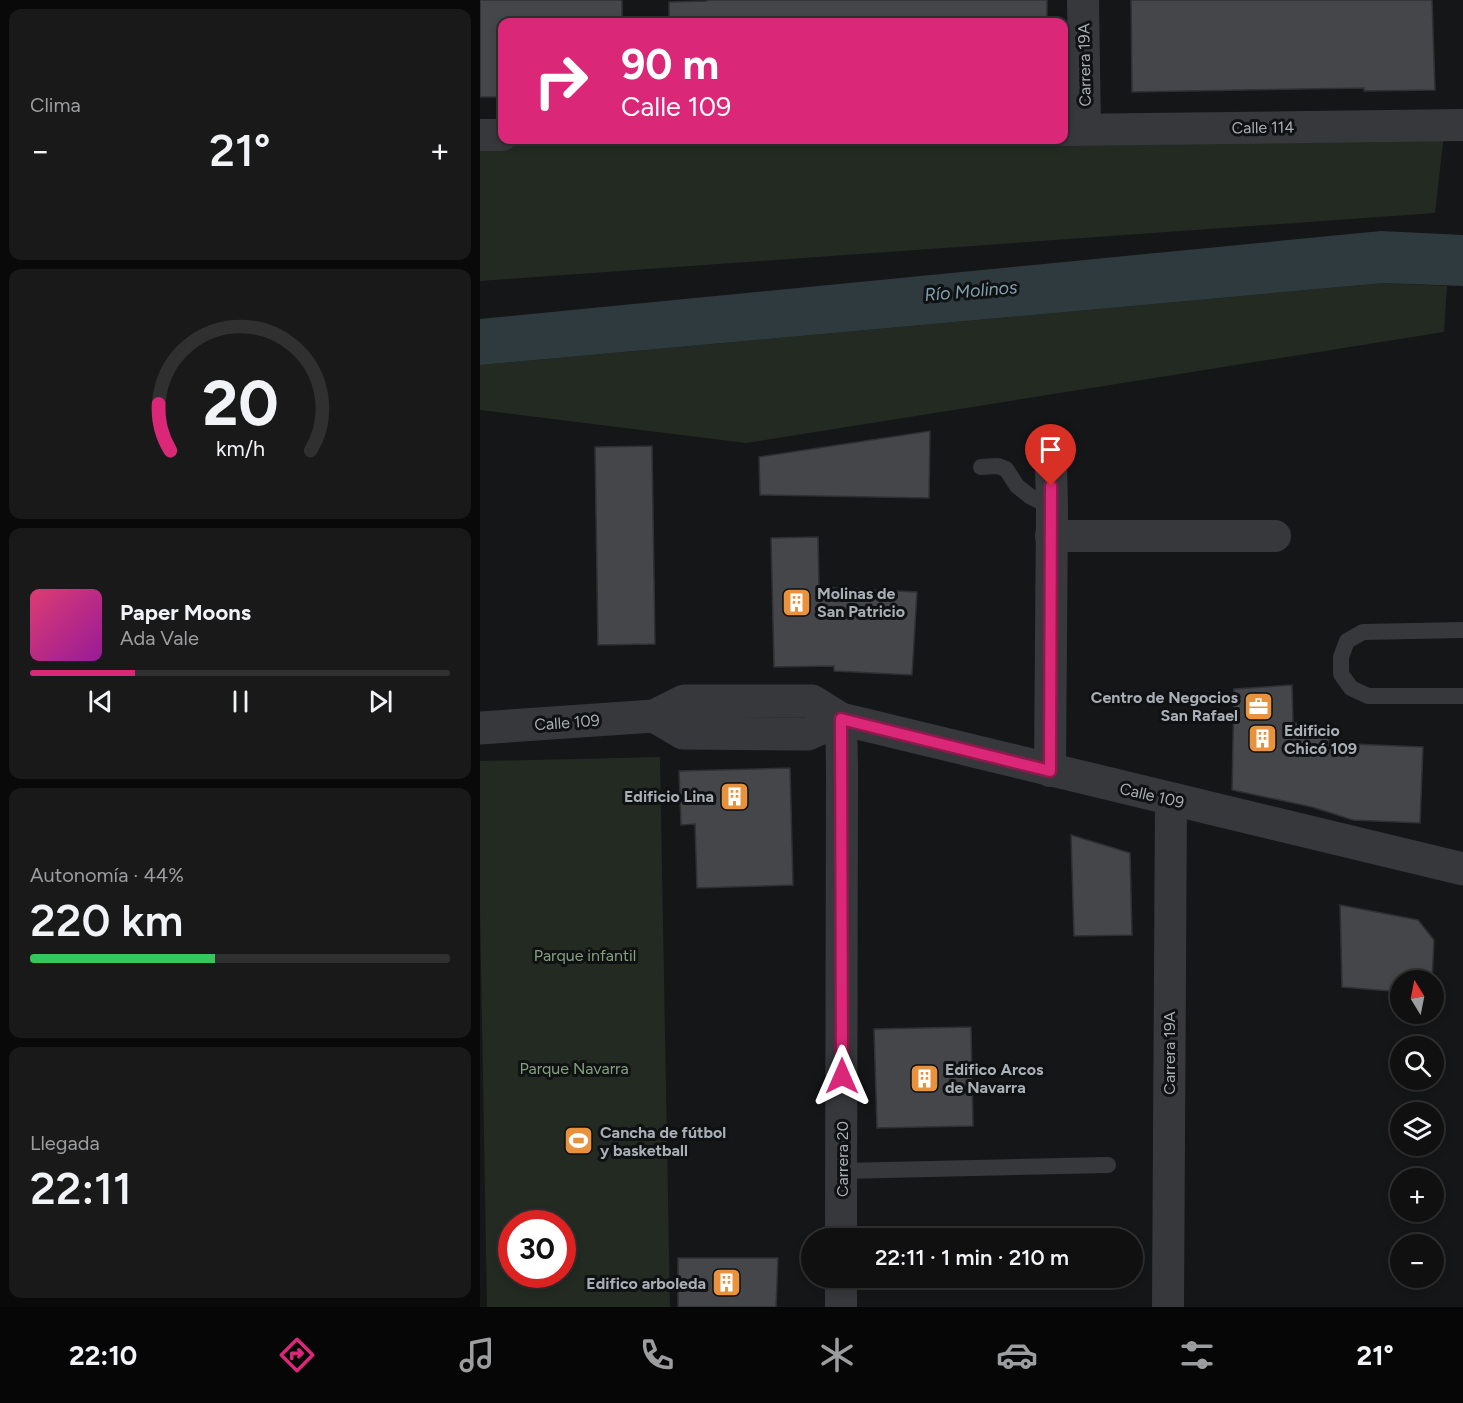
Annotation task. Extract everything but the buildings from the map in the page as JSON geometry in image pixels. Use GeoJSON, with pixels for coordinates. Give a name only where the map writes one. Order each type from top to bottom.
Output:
{"type":"FeatureCollection","features":[{"type":"Feature","properties":{"kind":"street","name":"Carrera 19A"},"geometry":{"type":"LineString","coordinates":[[1074,130],[1083,0]]}},
{"type":"Feature","properties":{"kind":"street","name":"Calle 114"},"geometry":{"type":"LineString","coordinates":[[1074,130],[1463,125]]}},
{"type":"Feature","properties":{"kind":"street"},"geometry":{"type":"LineString","coordinates":[[480,135],[498,135]]}},
{"type":"Feature","properties":{"kind":"street"},"geometry":{"type":"LineString","coordinates":[[1050,771],[1051,465]]}},
{"type":"Feature","properties":{"kind":"street"},"geometry":{"type":"LineString","coordinates":[[1051,521],[1275,536]]}},
{"type":"Feature","properties":{"kind":"street","name":"Calle 109"},"geometry":{"type":"LineString","coordinates":[[480,728],[654,716],[684,701],[812,701],[841,719],[1171,800],[1463,868]]}},
{"type":"Feature","properties":{"kind":"street","name":"Carrera 20"},"geometry":{"type":"LineString","coordinates":[[841,719],[841,1228]]}},
{"type":"Feature","properties":{"kind":"street","name":"Carrera 19A"},"geometry":{"type":"LineString","coordinates":[[1168,1307],[1171,800]]}},
{"type":"Feature","properties":{"kind":"street"},"geometry":{"type":"LineString","coordinates":[[841,1288],[841,1307]]}},
{"type":"Feature","properties":{"kind":"lane"},"geometry":{"type":"LineString","coordinates":[[981,467],[998,466],[1006,469],[1017,486],[1031,497],[1051,521]]}},
{"type":"Feature","properties":{"kind":"lane"},"geometry":{"type":"LineString","coordinates":[[1463,630],[1363,632],[1347,641],[1341,657],[1341,674],[1351,688],[1368,696],[1463,696]]}},
{"type":"Feature","properties":{"kind":"lane"},"geometry":{"type":"LineString","coordinates":[[842,1171],[1108,1165]]}},
{"type":"Feature","properties":{"kind":"green space"},"geometry":{"type":"Polygon","coordinates":[[[1444,135],[1435,213],[480,281],[480,141],[498,141],[498,144],[1068,144],[1068,140],[1444,135]]]}},
{"type":"Feature","properties":{"kind":"green space"},"geometry":{"type":"Polygon","coordinates":[[[1384,283],[1447,286],[1444,332],[746,443],[480,410],[480,365],[1384,283]]]}},
{"type":"Feature","properties":{"kind":"green space","name":"Parque Navarra"},"geometry":{"type":"Polygon","coordinates":[[[660,757],[670,1307],[487,1307],[480,911],[480,761],[660,757]]]}},
{"type":"Feature","properties":{"kind":"water","name":"Río Molinos"},"geometry":{"type":"Polygon","coordinates":[[[1381,231],[1463,235],[1463,286],[1384,283],[480,365],[480,319],[1381,231]]]}},
{"type":"Feature","properties":{"kind":"place","name":"Molinas de San Patricio"},"geometry":{"type":"Point","coordinates":[796,602]}},
{"type":"Feature","properties":{"kind":"place","name":"Centro de Negocios San Rafael"},"geometry":{"type":"Point","coordinates":[1259,706]}},
{"type":"Feature","properties":{"kind":"place","name":"Edificio Chicó 109"},"geometry":{"type":"Point","coordinates":[1263,739]}},
{"type":"Feature","properties":{"kind":"place","name":"Edificio Lina"},"geometry":{"type":"Point","coordinates":[735,796]}},
{"type":"Feature","properties":{"kind":"place","name":"Edifico Arcos de Navarra"},"geometry":{"type":"Point","coordinates":[924,1078]}},
{"type":"Feature","properties":{"kind":"place","name":"Cancha de fútbol y basketball"},"geometry":{"type":"Point","coordinates":[579,1141]}},
{"type":"Feature","properties":{"kind":"place","name":"Edifico arboleda"},"geometry":{"type":"Point","coordinates":[727,1283]}},
{"type":"Feature","properties":{"kind":"route"},"geometry":{"type":"LineString","coordinates":[[842,1076],[841,719],[1050,771],[1051,486]]}},
{"type":"Feature","properties":{"kind":"park label","name":"Parque infantil"},"geometry":{"type":"Point","coordinates":[585,955]}}]}
